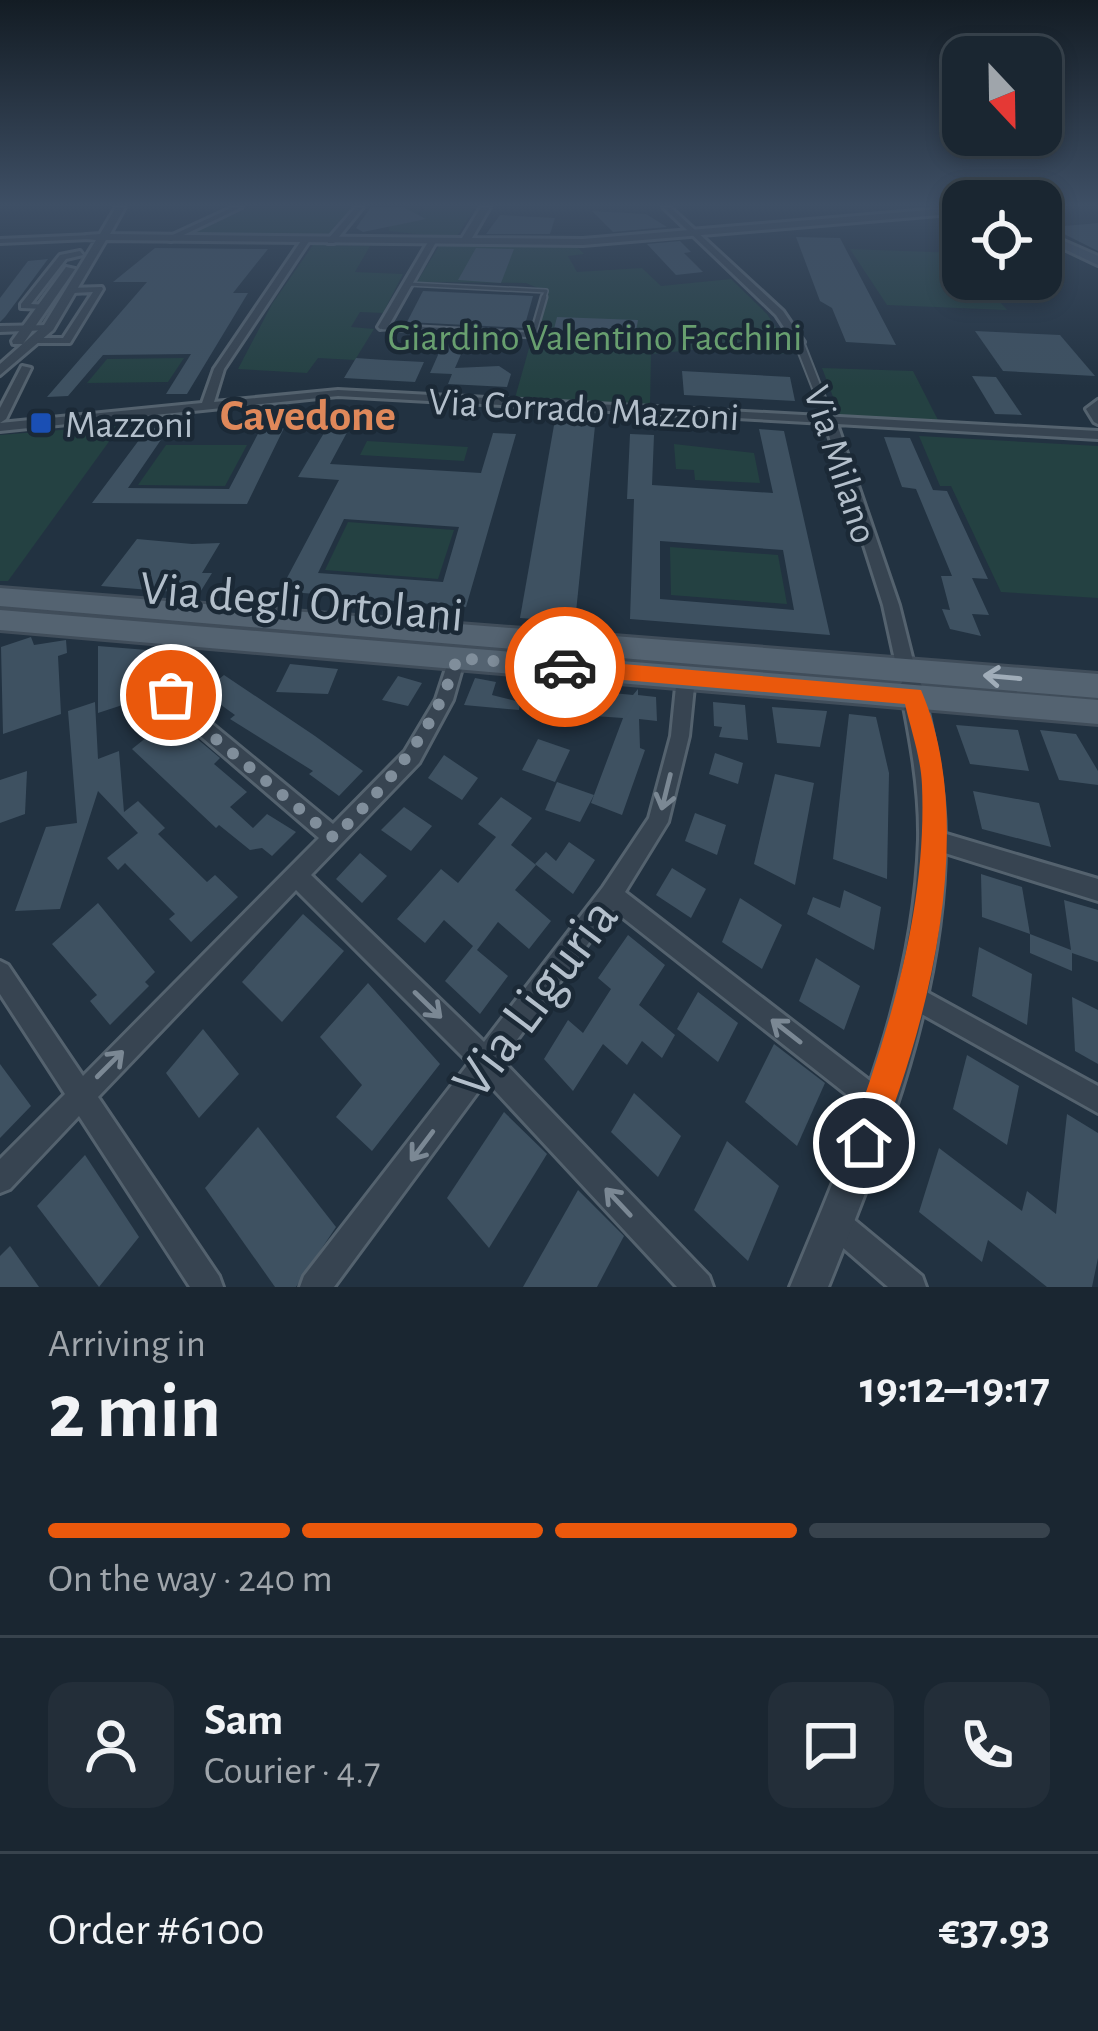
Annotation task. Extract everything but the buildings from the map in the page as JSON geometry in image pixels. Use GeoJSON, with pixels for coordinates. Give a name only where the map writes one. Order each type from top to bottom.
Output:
{"type":"FeatureCollection","features":[{"type":"Feature","properties":{"kind":"main road","name":"Via degli Ortolani"},"geometry":{"type":"LineString","coordinates":[[0,597],[910,682],[1098,712]]}},
{"type":"Feature","properties":{"kind":"main road","name":"Via degli Ortolani"},"geometry":{"type":"LineString","coordinates":[[0,620],[686,677],[1098,686]]}},
{"type":"Feature","properties":{"kind":"street"},"geometry":{"type":"LineString","coordinates":[[0,371],[33,334],[44,307],[71,267]]}},
{"type":"Feature","properties":{"kind":"street"},"geometry":{"type":"LineString","coordinates":[[0,357],[49,327],[83,267]]}},
{"type":"Feature","properties":{"kind":"street"},"geometry":{"type":"LineString","coordinates":[[206,408],[218,371],[288,267]]}},
{"type":"Feature","properties":{"kind":"street"},"geometry":{"type":"LineString","coordinates":[[383,327],[418,267]]}},
{"type":"Feature","properties":{"kind":"street","name":"Via Milano"},"geometry":{"type":"LineString","coordinates":[[730,267],[780,313],[799,342],[830,422],[884,596],[880,604],[895,656],[910,682]]}},
{"type":"Feature","properties":{"kind":"street"},"geometry":{"type":"LineString","coordinates":[[0,329],[66,341],[99,289],[72,290]]}},
{"type":"Feature","properties":{"kind":"street"},"geometry":{"type":"LineString","coordinates":[[0,423],[26,368]]}},
{"type":"Feature","properties":{"kind":"street","name":"Via Corrado Mazzoni"},"geometry":{"type":"LineString","coordinates":[[0,423],[338,393],[1098,435]]}},
{"type":"Feature","properties":{"kind":"street"},"geometry":{"type":"LineString","coordinates":[[1098,403],[1092,410],[1098,420]]}},
{"type":"Feature","properties":{"kind":"street"},"geometry":{"type":"LineString","coordinates":[[167,634],[174,704],[334,838]]}},
{"type":"Feature","properties":{"kind":"street"},"geometry":{"type":"LineString","coordinates":[[0,1179],[412,757],[444,700],[457,658]]}},
{"type":"Feature","properties":{"kind":"street","name":"Via Liguria"},"geometry":{"type":"LineString","coordinates":[[315,1287],[611,895],[658,822],[680,736],[686,677]]}},
{"type":"Feature","properties":{"kind":"street"},"geometry":{"type":"LineString","coordinates":[[809,1287],[905,1027],[935,841],[934,780],[910,682]]}},
{"type":"Feature","properties":{"kind":"street"},"geometry":{"type":"LineString","coordinates":[[935,841],[1098,890]]}},
{"type":"Feature","properties":{"kind":"street"},"geometry":{"type":"LineString","coordinates":[[297,876],[486,1062],[698,1287]]}},
{"type":"Feature","properties":{"kind":"street"},"geometry":{"type":"LineString","coordinates":[[611,895],[878,1103]]}},
{"type":"Feature","properties":{"kind":"street"},"geometry":{"type":"LineString","coordinates":[[0,973],[208,1287]]}},
{"type":"Feature","properties":{"kind":"street"},"geometry":{"type":"LineString","coordinates":[[910,995],[1098,1100]]}},
{"type":"Feature","properties":{"kind":"street"},"geometry":{"type":"LineString","coordinates":[[836,1223],[911,1287]]}},
{"type":"Feature","properties":{"kind":"lane"},"geometry":{"type":"LineString","coordinates":[[383,327],[533,334],[546,291],[408,284]]}},
{"type":"Feature","properties":{"kind":"green space"},"geometry":{"type":"Polygon","coordinates":[[[298,267],[358,267],[355,272],[403,274],[383,313],[360,312],[351,327],[374,329],[355,360],[318,358],[307,373],[238,369],[298,267]]]}},
{"type":"Feature","properties":{"kind":"green space","name":"Giardino Valentino Facchini"},"geometry":{"type":"Polygon","coordinates":[[[426,267],[574,267],[577,272],[642,268],[661,286],[731,279],[767,314],[793,354],[702,349],[651,354],[650,406],[515,398],[545,291],[526,283],[417,282],[426,267]]]}},
{"type":"Feature","properties":{"kind":"green space"},"geometry":{"type":"Polygon","coordinates":[[[862,267],[942,267],[942,300],[998,300],[1007,310],[887,305],[862,267]]]}},
{"type":"Feature","properties":{"kind":"green space"},"geometry":{"type":"Polygon","coordinates":[[[184,358],[168,382],[87,383],[107,359],[184,358]]]}},
{"type":"Feature","properties":{"kind":"green space"},"geometry":{"type":"Polygon","coordinates":[[[822,368],[913,371],[938,420],[840,415],[822,368]]]}},
{"type":"Feature","properties":{"kind":"green space"},"geometry":{"type":"Polygon","coordinates":[[[121,425],[8,581],[0,581],[0,435],[121,425]]]}},
{"type":"Feature","properties":{"kind":"green space"},"geometry":{"type":"Polygon","coordinates":[[[919,436],[1098,446],[1098,598],[1001,592],[951,486],[940,486],[919,436]]]}},
{"type":"Feature","properties":{"kind":"green space"},"geometry":{"type":"Polygon","coordinates":[[[367,441],[468,447],[464,461],[360,455],[367,441]]]}},
{"type":"Feature","properties":{"kind":"green space"},"geometry":{"type":"Polygon","coordinates":[[[674,444],[754,453],[760,483],[695,480],[694,470],[676,469],[674,444]]]}},
{"type":"Feature","properties":{"kind":"green space"},"geometry":{"type":"Polygon","coordinates":[[[166,445],[247,445],[225,486],[138,485],[166,445]]]}},
{"type":"Feature","properties":{"kind":"green space"},"geometry":{"type":"Polygon","coordinates":[[[348,522],[454,530],[438,579],[325,570],[348,522]]]}},
{"type":"Feature","properties":{"kind":"green space"},"geometry":{"type":"Polygon","coordinates":[[[670,547],[778,555],[787,604],[671,595],[670,547]]]}},
{"type":"Feature","properties":{"kind":"way so far"},"geometry":{"type":"LineString","coordinates":[[171,695],[174,704],[334,838],[412,757],[444,700],[457,658],[565,667]]}},
{"type":"Feature","properties":{"kind":"place","name":"Mazzoni"},"geometry":{"type":"Point","coordinates":[41,423]}},
{"type":"Feature","properties":{"kind":"district","name":"Cavedone"},"geometry":{"type":"Point","coordinates":[308,414]}},
{"type":"Feature","properties":{"kind":"route"},"geometry":{"type":"LineString","coordinates":[[565,667],[914,696],[934,780],[934,865],[905,1027],[864,1143]]}}]}
